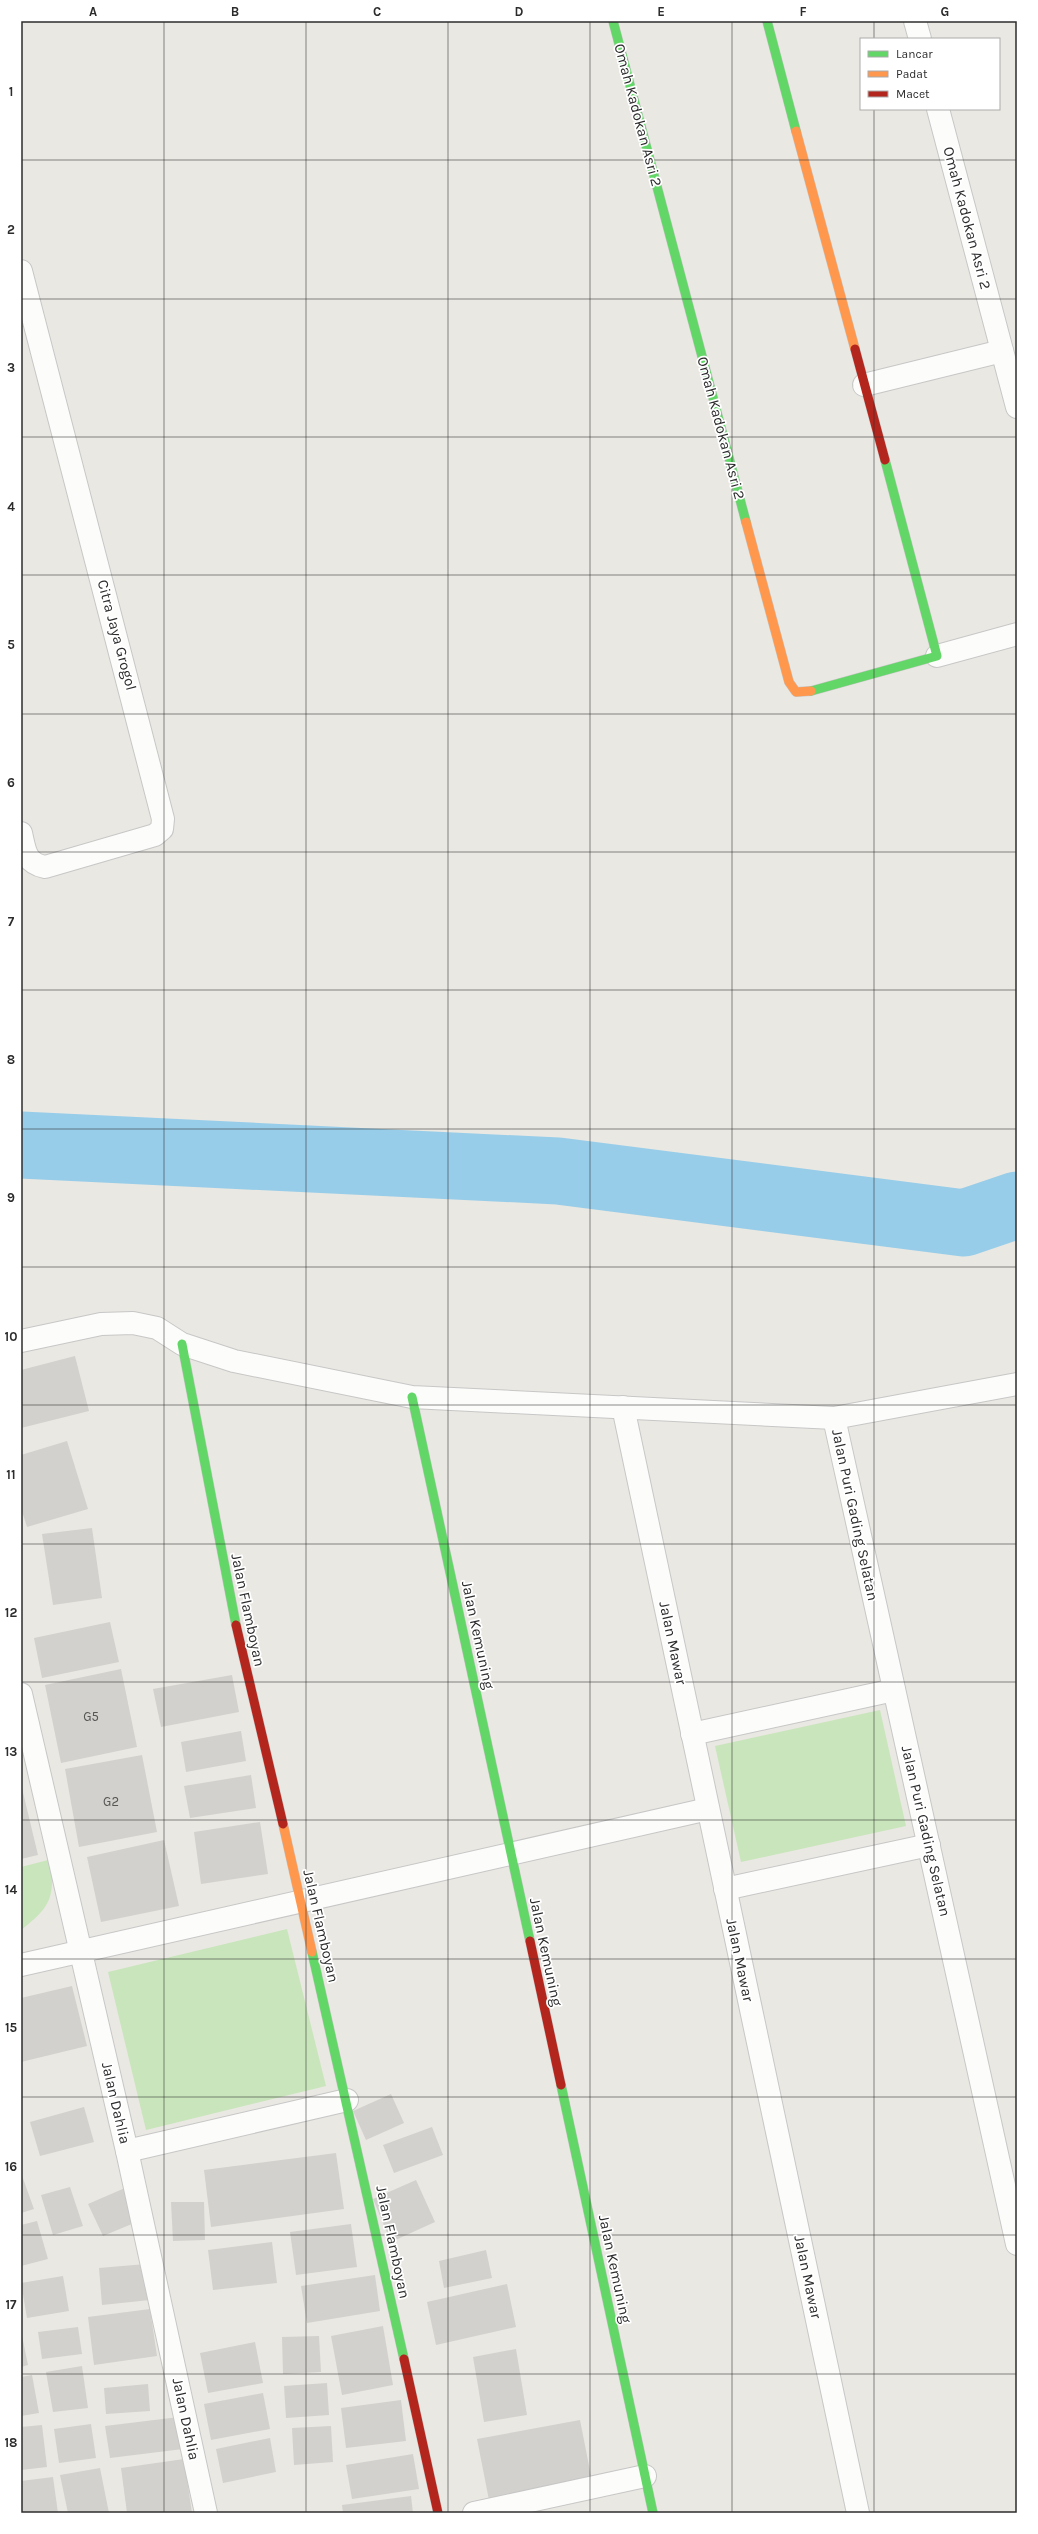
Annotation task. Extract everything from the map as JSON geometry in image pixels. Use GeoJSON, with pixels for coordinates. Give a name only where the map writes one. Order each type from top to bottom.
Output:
{"type":"FeatureCollection","features":[{"type":"Feature","properties":{"kind":"street","name":"Omah Kadokan Asri 2"},"geometry":{"type":"LineString","coordinates":[[613,21],[789,682],[796,692],[805,693],[1017,634]]}},
{"type":"Feature","properties":{"kind":"street"},"geometry":{"type":"LineString","coordinates":[[915,21],[920,38]]}},
{"type":"Feature","properties":{"kind":"street"},"geometry":{"type":"LineString","coordinates":[[770,22],[864,385],[937,656]]}},
{"type":"Feature","properties":{"kind":"street","name":"Omah Kadokan Asri 2"},"geometry":{"type":"LineString","coordinates":[[938,110],[1017,407]]}},
{"type":"Feature","properties":{"kind":"street","name":"Citra Jaya Grogol"},"geometry":{"type":"LineString","coordinates":[[21,833],[27,857],[35,865],[45,867],[156,835],[162,829],[163,819],[22,276]]}},
{"type":"Feature","properties":{"kind":"street"},"geometry":{"type":"LineString","coordinates":[[864,385],[1002,351]]}},
{"type":"Feature","properties":{"kind":"street"},"geometry":{"type":"LineString","coordinates":[[21,1341],[101,1324],[133,1322],[157,1328],[182,1344],[234,1361],[412,1397],[834,1418],[1017,1384]]}},
{"type":"Feature","properties":{"kind":"street","name":"Jalan Flamboyan"},"geometry":{"type":"LineString","coordinates":[[182,1344],[234,1620],[347,2100],[438,2513]]}},
{"type":"Feature","properties":{"kind":"street","name":"Jalan Kemuning"},"geometry":{"type":"LineString","coordinates":[[412,1397],[653,2513]]}},
{"type":"Feature","properties":{"kind":"street","name":"Jalan Mawar"},"geometry":{"type":"LineString","coordinates":[[623,1408],[858,2513]]}},
{"type":"Feature","properties":{"kind":"street","name":"Jalan Puri Gading Selatan"},"geometry":{"type":"LineString","coordinates":[[834,1418],[1017,2244]]}},
{"type":"Feature","properties":{"kind":"street"},"geometry":{"type":"LineString","coordinates":[[692,1734],[894,1690]]}},
{"type":"Feature","properties":{"kind":"street","name":"Jalan Dahlia"},"geometry":{"type":"LineString","coordinates":[[21,1694],[127,2151],[206,2513]]}},
{"type":"Feature","properties":{"kind":"street"},"geometry":{"type":"LineString","coordinates":[[21,1965],[708,1809]]}},
{"type":"Feature","properties":{"kind":"street"},"geometry":{"type":"LineString","coordinates":[[725,1889],[929,1845]]}},
{"type":"Feature","properties":{"kind":"street"},"geometry":{"type":"LineString","coordinates":[[127,2151],[347,2100]]}},
{"type":"Feature","properties":{"kind":"street"},"geometry":{"type":"LineString","coordinates":[[474,2513],[645,2476]]}},
{"type":"Feature","properties":{"kind":"green space"},"geometry":{"type":"Polygon","coordinates":[[[880,1710],[906,1826],[741,1862],[715,1746],[880,1710]]]}},
{"type":"Feature","properties":{"kind":"green space"},"geometry":{"type":"Polygon","coordinates":[[[52,1859],[52,1883],[49,1900],[39,1914],[21,1930],[21,1867],[52,1859]]]}},
{"type":"Feature","properties":{"kind":"green space"},"geometry":{"type":"Polygon","coordinates":[[[287,1929],[326,2086],[146,2130],[108,1972],[287,1929]]]}},
{"type":"Feature","properties":{"kind":"building"},"geometry":{"type":"Polygon","coordinates":[[[75,1356],[89,1411],[21,1428],[21,1370],[75,1356]]]}},
{"type":"Feature","properties":{"kind":"building"},"geometry":{"type":"Polygon","coordinates":[[[67,1441],[88,1509],[27,1527],[21,1508],[21,1455],[67,1441]]]}},
{"type":"Feature","properties":{"kind":"building"},"geometry":{"type":"Polygon","coordinates":[[[92,1528],[102,1598],[53,1605],[42,1534],[92,1528]]]}},
{"type":"Feature","properties":{"kind":"building"},"geometry":{"type":"Polygon","coordinates":[[[110,1622],[119,1662],[42,1678],[34,1638],[110,1622]]]}},
{"type":"Feature","properties":{"kind":"building"},"geometry":{"type":"Polygon","coordinates":[[[121,1669],[137,1747],[61,1763],[45,1685],[121,1669]]]}},
{"type":"Feature","properties":{"kind":"building"},"geometry":{"type":"Polygon","coordinates":[[[232,1675],[239,1712],[161,1727],[153,1689],[232,1675]]]}},
{"type":"Feature","properties":{"kind":"building"},"geometry":{"type":"Polygon","coordinates":[[[241,1731],[246,1761],[186,1772],[181,1742],[241,1731]]]}},
{"type":"Feature","properties":{"kind":"building"},"geometry":{"type":"Polygon","coordinates":[[[142,1755],[157,1832],[79,1847],[65,1769],[142,1755]]]}},
{"type":"Feature","properties":{"kind":"building"},"geometry":{"type":"Polygon","coordinates":[[[251,1775],[256,1808],[190,1818],[184,1786],[251,1775]]]}},
{"type":"Feature","properties":{"kind":"building"},"geometry":{"type":"Polygon","coordinates":[[[21,1784],[38,1855],[21,1859],[21,1784]]]}},
{"type":"Feature","properties":{"kind":"building"},"geometry":{"type":"Polygon","coordinates":[[[260,1822],[268,1874],[201,1884],[194,1832],[260,1822]]]}},
{"type":"Feature","properties":{"kind":"building"},"geometry":{"type":"Polygon","coordinates":[[[164,1840],[179,1906],[101,1922],[87,1857],[164,1840]]]}},
{"type":"Feature","properties":{"kind":"building"},"geometry":{"type":"Polygon","coordinates":[[[72,1986],[87,2046],[21,2062],[21,1998],[72,1986]]]}},
{"type":"Feature","properties":{"kind":"building"},"geometry":{"type":"Polygon","coordinates":[[[391,2094],[404,2123],[366,2140],[353,2111],[391,2094]]]}},
{"type":"Feature","properties":{"kind":"building"},"geometry":{"type":"Polygon","coordinates":[[[84,2107],[94,2142],[40,2156],[30,2122],[84,2107]]]}},
{"type":"Feature","properties":{"kind":"building"},"geometry":{"type":"Polygon","coordinates":[[[432,2127],[443,2155],[394,2173],[383,2145],[432,2127]]]}},
{"type":"Feature","properties":{"kind":"building"},"geometry":{"type":"Polygon","coordinates":[[[336,2153],[344,2209],[211,2227],[204,2170],[336,2153]]]}},
{"type":"Feature","properties":{"kind":"building"},"geometry":{"type":"Polygon","coordinates":[[[21,2173],[34,2209],[21,2213],[21,2173]]]}},
{"type":"Feature","properties":{"kind":"building"},"geometry":{"type":"Polygon","coordinates":[[[416,2180],[435,2222],[391,2242],[373,2199],[416,2180]]]}},
{"type":"Feature","properties":{"kind":"building"},"geometry":{"type":"Polygon","coordinates":[[[70,2187],[83,2226],[53,2235],[41,2195],[70,2187]]]}},
{"type":"Feature","properties":{"kind":"building"},"geometry":{"type":"Polygon","coordinates":[[[125,2188],[139,2221],[103,2236],[88,2204],[125,2188]]]}},
{"type":"Feature","properties":{"kind":"building"},"geometry":{"type":"Polygon","coordinates":[[[171,2202],[204,2202],[205,2240],[173,2241],[171,2202]]]}},
{"type":"Feature","properties":{"kind":"building"},"geometry":{"type":"Polygon","coordinates":[[[37,2221],[48,2259],[21,2266],[21,2225],[37,2221]]]}},
{"type":"Feature","properties":{"kind":"building"},"geometry":{"type":"Polygon","coordinates":[[[351,2224],[357,2267],[296,2275],[290,2232],[351,2224]]]}},
{"type":"Feature","properties":{"kind":"building"},"geometry":{"type":"Polygon","coordinates":[[[272,2242],[277,2283],[213,2290],[208,2250],[272,2242]]]}},
{"type":"Feature","properties":{"kind":"building"},"geometry":{"type":"Polygon","coordinates":[[[486,2250],[492,2278],[444,2288],[439,2261],[486,2250]]]}},
{"type":"Feature","properties":{"kind":"building"},"geometry":{"type":"Polygon","coordinates":[[[146,2264],[150,2300],[102,2305],[99,2268],[146,2264]]]}},
{"type":"Feature","properties":{"kind":"building"},"geometry":{"type":"Polygon","coordinates":[[[375,2275],[380,2311],[307,2323],[301,2286],[375,2275]]]}},
{"type":"Feature","properties":{"kind":"building"},"geometry":{"type":"Polygon","coordinates":[[[63,2276],[69,2311],[27,2318],[21,2283],[63,2276]]]}},
{"type":"Feature","properties":{"kind":"building"},"geometry":{"type":"Polygon","coordinates":[[[507,2284],[516,2327],[436,2345],[427,2302],[507,2284]]]}},
{"type":"Feature","properties":{"kind":"building"},"geometry":{"type":"Polygon","coordinates":[[[150,2309],[157,2356],[94,2365],[88,2317],[150,2309]]]}},
{"type":"Feature","properties":{"kind":"building"},"geometry":{"type":"Polygon","coordinates":[[[383,2326],[393,2385],[342,2395],[331,2336],[383,2326]]]}},
{"type":"Feature","properties":{"kind":"building"},"geometry":{"type":"Polygon","coordinates":[[[78,2327],[82,2354],[42,2359],[38,2332],[78,2327]]]}},
{"type":"Feature","properties":{"kind":"building"},"geometry":{"type":"Polygon","coordinates":[[[21,2331],[28,2365],[21,2367],[21,2331]]]}},
{"type":"Feature","properties":{"kind":"building"},"geometry":{"type":"Polygon","coordinates":[[[319,2336],[321,2372],[283,2374],[282,2337],[319,2336]]]}},
{"type":"Feature","properties":{"kind":"building"},"geometry":{"type":"Polygon","coordinates":[[[255,2342],[263,2383],[208,2393],[200,2353],[255,2342]]]}},
{"type":"Feature","properties":{"kind":"building"},"geometry":{"type":"Polygon","coordinates":[[[516,2349],[527,2415],[484,2422],[473,2357],[516,2349]]]}},
{"type":"Feature","properties":{"kind":"building"},"geometry":{"type":"Polygon","coordinates":[[[82,2366],[88,2408],[53,2412],[46,2372],[82,2366]]]}},
{"type":"Feature","properties":{"kind":"building"},"geometry":{"type":"Polygon","coordinates":[[[32,2375],[39,2413],[21,2416],[21,2377],[32,2375]]]}},
{"type":"Feature","properties":{"kind":"building"},"geometry":{"type":"Polygon","coordinates":[[[327,2383],[329,2415],[286,2418],[284,2386],[327,2383]]]}},
{"type":"Feature","properties":{"kind":"building"},"geometry":{"type":"Polygon","coordinates":[[[148,2384],[150,2411],[106,2414],[104,2388],[148,2384]]]}},
{"type":"Feature","properties":{"kind":"building"},"geometry":{"type":"Polygon","coordinates":[[[263,2393],[270,2429],[211,2440],[204,2404],[263,2393]]]}},
{"type":"Feature","properties":{"kind":"building"},"geometry":{"type":"Polygon","coordinates":[[[401,2400],[406,2441],[346,2448],[341,2408],[401,2400]]]}},
{"type":"Feature","properties":{"kind":"building"},"geometry":{"type":"Polygon","coordinates":[[[179,2417],[183,2449],[110,2458],[105,2426],[179,2417]]]}},
{"type":"Feature","properties":{"kind":"building"},"geometry":{"type":"Polygon","coordinates":[[[580,2420],[592,2481],[489,2500],[477,2439],[580,2420]]]}},
{"type":"Feature","properties":{"kind":"building"},"geometry":{"type":"Polygon","coordinates":[[[91,2424],[96,2458],[59,2463],[54,2429],[91,2424]]]}},
{"type":"Feature","properties":{"kind":"building"},"geometry":{"type":"Polygon","coordinates":[[[42,2425],[47,2467],[21,2470],[21,2427],[42,2425]]]}},
{"type":"Feature","properties":{"kind":"building"},"geometry":{"type":"Polygon","coordinates":[[[331,2426],[333,2462],[294,2465],[292,2428],[331,2426]]]}},
{"type":"Feature","properties":{"kind":"building"},"geometry":{"type":"Polygon","coordinates":[[[270,2438],[276,2472],[223,2483],[216,2449],[270,2438]]]}},
{"type":"Feature","properties":{"kind":"building"},"geometry":{"type":"Polygon","coordinates":[[[413,2454],[419,2489],[352,2499],[346,2465],[413,2454]]]}},
{"type":"Feature","properties":{"kind":"building"},"geometry":{"type":"Polygon","coordinates":[[[184,2459],[192,2513],[127,2513],[121,2468],[184,2459]]]}},
{"type":"Feature","properties":{"kind":"building"},"geometry":{"type":"Polygon","coordinates":[[[100,2468],[109,2513],[68,2513],[60,2475],[100,2468]]]}},
{"type":"Feature","properties":{"kind":"building"},"geometry":{"type":"Polygon","coordinates":[[[53,2477],[58,2513],[21,2513],[21,2481],[53,2477]]]}},
{"type":"Feature","properties":{"kind":"building"},"geometry":{"type":"Polygon","coordinates":[[[411,2496],[413,2513],[343,2513],[342,2505],[411,2496]]]}},
{"type":"Feature","properties":{"kind":"waterway"},"geometry":{"type":"LineString","coordinates":[[21,1145],[558,1171],[964,1223],[1017,1205]]}},
{"type":"Feature","properties":{"kind":"traffic: fast"},"geometry":{"type":"LineString","coordinates":[[613,21],[746,522]]}},
{"type":"Feature","properties":{"kind":"traffic: fast"},"geometry":{"type":"LineString","coordinates":[[767,21],[796,131]]}},
{"type":"Feature","properties":{"kind":"traffic: fast"},"geometry":{"type":"LineString","coordinates":[[811,691],[937,656],[885,460]]}},
{"type":"Feature","properties":{"kind":"traffic: fast"},"geometry":{"type":"LineString","coordinates":[[182,1344],[236,1625]]}},
{"type":"Feature","properties":{"kind":"traffic: fast"},"geometry":{"type":"LineString","coordinates":[[412,1397],[530,1941]]}},
{"type":"Feature","properties":{"kind":"traffic: fast"},"geometry":{"type":"LineString","coordinates":[[312,1952],[404,2359]]}},
{"type":"Feature","properties":{"kind":"traffic: fast"},"geometry":{"type":"LineString","coordinates":[[561,2085],[653,2513]]}},
{"type":"Feature","properties":{"kind":"traffic: slow"},"geometry":{"type":"LineString","coordinates":[[796,131],[855,349]]}},
{"type":"Feature","properties":{"kind":"traffic: slow"},"geometry":{"type":"LineString","coordinates":[[746,522],[789,682],[796,692],[811,691]]}},
{"type":"Feature","properties":{"kind":"traffic: slow"},"geometry":{"type":"LineString","coordinates":[[283,1824],[312,1952]]}},
{"type":"Feature","properties":{"kind":"traffic: jam"},"geometry":{"type":"LineString","coordinates":[[855,349],[885,460]]}},
{"type":"Feature","properties":{"kind":"traffic: jam"},"geometry":{"type":"LineString","coordinates":[[236,1625],[283,1824]]}},
{"type":"Feature","properties":{"kind":"traffic: jam"},"geometry":{"type":"LineString","coordinates":[[530,1941],[561,2085]]}},
{"type":"Feature","properties":{"kind":"traffic: jam"},"geometry":{"type":"LineString","coordinates":[[404,2359],[438,2513]]}}]}
